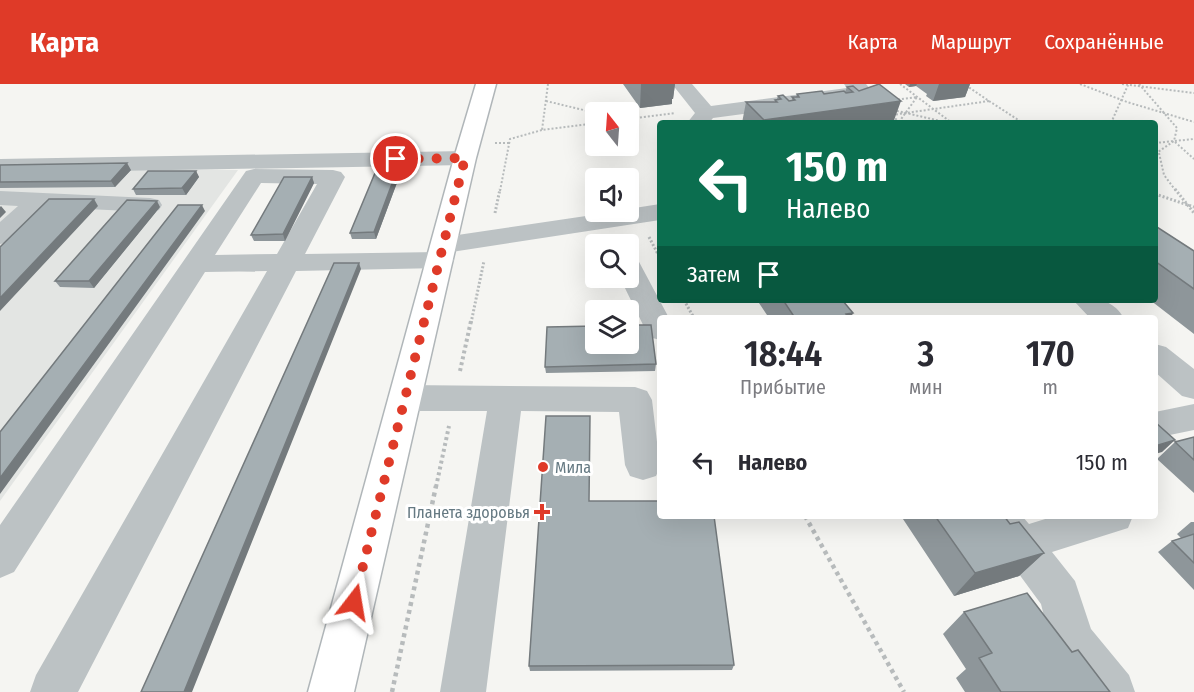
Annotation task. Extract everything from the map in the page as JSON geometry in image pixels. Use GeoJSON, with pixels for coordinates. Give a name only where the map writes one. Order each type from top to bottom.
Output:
{"type":"FeatureCollection","features":[{"type":"Feature","properties":{"kind":"main road"},"geometry":{"type":"LineString","coordinates":[[331,692],[465,158],[486,84]]}},
{"type":"Feature","properties":{"kind":"lane"},"geometry":{"type":"LineString","coordinates":[[682,84],[696,116],[863,92],[854,84]]}},
{"type":"Feature","properties":{"kind":"lane"},"geometry":{"type":"LineString","coordinates":[[0,166],[465,158]]}},
{"type":"Feature","properties":{"kind":"lane"},"geometry":{"type":"LineString","coordinates":[[0,559],[254,176],[333,177],[53,692]]}},
{"type":"Feature","properties":{"kind":"lane"},"geometry":{"type":"LineString","coordinates":[[0,198],[150,205]]}},
{"type":"Feature","properties":{"kind":"lane"},"geometry":{"type":"LineString","coordinates":[[0,236],[39,200]]}},
{"type":"Feature","properties":{"kind":"lane"},"geometry":{"type":"LineString","coordinates":[[639,215],[657,212]]}},
{"type":"Feature","properties":{"kind":"lane"},"geometry":{"type":"LineString","coordinates":[[196,264],[288,263],[442,253],[597,222]]}},
{"type":"Feature","properties":{"kind":"lane"},"geometry":{"type":"LineString","coordinates":[[639,288],[657,324]]}},
{"type":"Feature","properties":{"kind":"lane"},"geometry":{"type":"LineString","coordinates":[[1092,303],[1106,315]]}},
{"type":"Feature","properties":{"kind":"lane"},"geometry":{"type":"LineString","coordinates":[[1158,357],[1194,387]]}},
{"type":"Feature","properties":{"kind":"lane"},"geometry":{"type":"LineString","coordinates":[[405,398],[635,400],[643,465]]}},
{"type":"Feature","properties":{"kind":"lane"},"geometry":{"type":"LineString","coordinates":[[463,692],[506,398]]}},
{"type":"Feature","properties":{"kind":"lane"},"geometry":{"type":"LineString","coordinates":[[1158,425],[1194,417]]}},
{"type":"Feature","properties":{"kind":"lane"},"geometry":{"type":"LineString","coordinates":[[1092,519],[1010,530],[1060,595],[1072,641],[1112,692]]}},
{"type":"Feature","properties":{"kind":"path"},"geometry":{"type":"LineString","coordinates":[[542,130],[548,84]]}},
{"type":"Feature","properties":{"kind":"path"},"geometry":{"type":"LineString","coordinates":[[900,84],[947,120]]}},
{"type":"Feature","properties":{"kind":"path"},"geometry":{"type":"LineString","coordinates":[[964,84],[1018,120]]}},
{"type":"Feature","properties":{"kind":"path"},"geometry":{"type":"LineString","coordinates":[[1080,84],[1121,100],[1194,122]]}},
{"type":"Feature","properties":{"kind":"path"},"geometry":{"type":"LineString","coordinates":[[1122,84],[1194,93]]}},
{"type":"Feature","properties":{"kind":"path"},"geometry":{"type":"LineString","coordinates":[[1139,84],[1177,128],[1174,141],[1158,152]]}},
{"type":"Feature","properties":{"kind":"path"},"geometry":{"type":"LineString","coordinates":[[1112,120],[1128,85]]}},
{"type":"Feature","properties":{"kind":"path"},"geometry":{"type":"LineString","coordinates":[[885,101],[917,97]]}},
{"type":"Feature","properties":{"kind":"path"},"geometry":{"type":"LineString","coordinates":[[902,120],[917,97]]}},
{"type":"Feature","properties":{"kind":"path"},"geometry":{"type":"LineString","coordinates":[[891,115],[989,101]]}},
{"type":"Feature","properties":{"kind":"path"},"geometry":{"type":"LineString","coordinates":[[546,102],[585,111]]}},
{"type":"Feature","properties":{"kind":"path"},"geometry":{"type":"LineString","coordinates":[[897,120],[888,110],[938,120]]}},
{"type":"Feature","properties":{"kind":"path"},"geometry":{"type":"LineString","coordinates":[[639,119],[696,116]]}},
{"type":"Feature","properties":{"kind":"path"},"geometry":{"type":"LineString","coordinates":[[494,218],[510,140],[542,130],[585,124]]}},
{"type":"Feature","properties":{"kind":"path"},"geometry":{"type":"LineString","coordinates":[[1158,143],[1194,139]]}},
{"type":"Feature","properties":{"kind":"path"},"geometry":{"type":"LineString","coordinates":[[1174,141],[1194,159]]}},
{"type":"Feature","properties":{"kind":"path"},"geometry":{"type":"LineString","coordinates":[[1158,156],[1164,175],[1194,213]]}},
{"type":"Feature","properties":{"kind":"path"},"geometry":{"type":"LineString","coordinates":[[1158,195],[1194,207]]}},
{"type":"Feature","properties":{"kind":"path"},"geometry":{"type":"LineString","coordinates":[[460,375],[487,250]]}},
{"type":"Feature","properties":{"kind":"path"},"geometry":{"type":"LineString","coordinates":[[392,692],[450,422]]}},
{"type":"Feature","properties":{"kind":"path"},"geometry":{"type":"LineString","coordinates":[[808,519],[904,692]]}},
{"type":"Feature","properties":{"kind":"shaded area"},"geometry":{"type":"Polygon","coordinates":[[[0,166],[238,170],[0,501],[0,166]]]}},
{"type":"Feature","properties":{"kind":"building"},"geometry":{"type":"Polygon","coordinates":[[[879,84],[901,101],[764,120],[746,102],[777,102],[775,100],[781,99],[778,96],[783,95],[789,101],[795,100],[792,97],[799,97],[797,94],[822,91],[824,94],[844,91],[846,93],[853,92],[847,87],[853,86],[859,91],[879,84]]]}},
{"type":"Feature","properties":{"kind":"building"},"geometry":{"type":"Polygon","coordinates":[[[127,163],[111,181],[0,182],[0,165],[127,163]]]}},
{"type":"Feature","properties":{"kind":"building"},"geometry":{"type":"Polygon","coordinates":[[[148,171],[196,171],[182,188],[133,189],[148,171]]]}},
{"type":"Feature","properties":{"kind":"building"},"geometry":{"type":"Polygon","coordinates":[[[375,173],[396,173],[374,232],[350,233],[375,173]]]}},
{"type":"Feature","properties":{"kind":"building"},"geometry":{"type":"Polygon","coordinates":[[[284,177],[312,177],[283,234],[251,235],[284,177]]]}},
{"type":"Feature","properties":{"kind":"building"},"geometry":{"type":"Polygon","coordinates":[[[49,199],[94,199],[0,298],[0,247],[49,199]]]}},
{"type":"Feature","properties":{"kind":"building"},"geometry":{"type":"Polygon","coordinates":[[[127,200],[157,201],[89,281],[55,281],[127,200]]]}},
{"type":"Feature","properties":{"kind":"building"},"geometry":{"type":"Polygon","coordinates":[[[178,205],[202,205],[0,478],[0,432],[178,205]]]}},
{"type":"Feature","properties":{"kind":"building"},"geometry":{"type":"Polygon","coordinates":[[[1158,228],[1194,251],[1194,289],[1158,263],[1158,228]]]}},
{"type":"Feature","properties":{"kind":"building"},"geometry":{"type":"Polygon","coordinates":[[[334,263],[359,263],[184,692],[141,692],[334,263]]]}},
{"type":"Feature","properties":{"kind":"building"},"geometry":{"type":"Polygon","coordinates":[[[785,303],[845,303],[853,313],[847,315],[793,315],[785,303]]]}},
{"type":"Feature","properties":{"kind":"building"},"geometry":{"type":"Polygon","coordinates":[[[639,325],[651,325],[656,364],[545,367],[547,327],[585,326],[585,354],[639,354],[639,325]]]}},
{"type":"Feature","properties":{"kind":"building"},"geometry":{"type":"Polygon","coordinates":[[[546,416],[590,416],[589,501],[657,501],[657,519],[714,519],[734,665],[529,666],[546,416]]]}},
{"type":"Feature","properties":{"kind":"building"},"geometry":{"type":"Polygon","coordinates":[[[1158,425],[1175,440],[1158,445],[1158,425]]]}},
{"type":"Feature","properties":{"kind":"building"},"geometry":{"type":"Polygon","coordinates":[[[1194,437],[1194,460],[1175,442],[1194,437]]]}},
{"type":"Feature","properties":{"kind":"building"},"geometry":{"type":"Polygon","coordinates":[[[937,519],[1006,519],[1010,524],[1019,522],[1044,553],[975,573],[937,519]]]}},
{"type":"Feature","properties":{"kind":"building"},"geometry":{"type":"Polygon","coordinates":[[[1194,534],[1194,563],[1172,541],[1194,534]]]}},
{"type":"Feature","properties":{"kind":"building"},"geometry":{"type":"Polygon","coordinates":[[[1027,593],[1072,652],[1078,650],[1110,692],[1001,692],[979,658],[992,653],[964,612],[1027,593]]]}},
{"type":"Feature","properties":{"kind":"place","name":"Мила"},"geometry":{"type":"Point","coordinates":[543,467]}},
{"type":"Feature","properties":{"kind":"place","name":"Планета здоровья"},"geometry":{"type":"Point","coordinates":[542,512]}},
{"type":"Feature","properties":{"kind":"route"},"geometry":{"type":"LineString","coordinates":[[354,602],[465,158],[396,159]]}}]}
